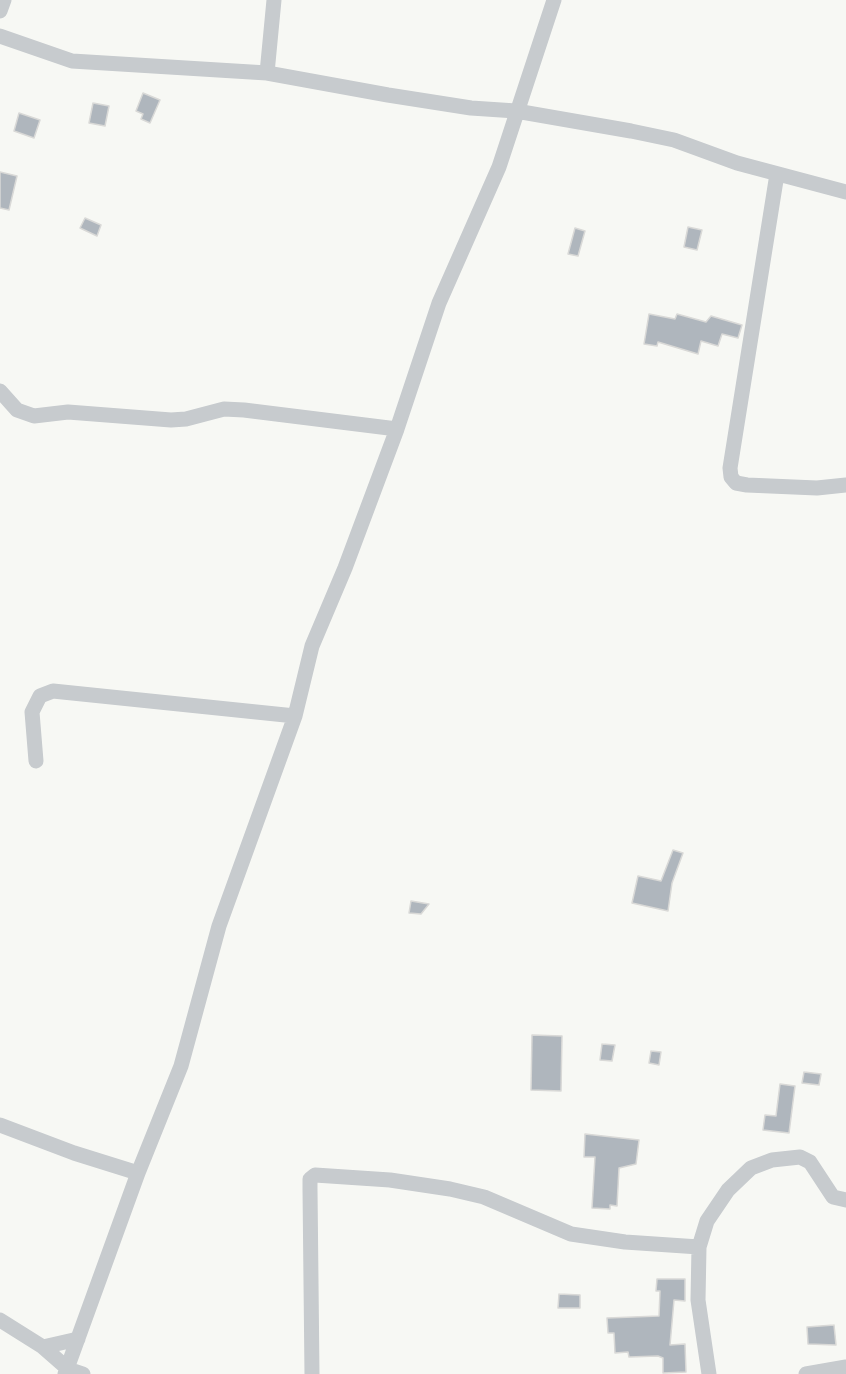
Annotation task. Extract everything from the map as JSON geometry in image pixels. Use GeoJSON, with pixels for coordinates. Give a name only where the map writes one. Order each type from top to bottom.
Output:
{"type":"FeatureCollection","features":[{"type":"Feature","properties":{"kind":"street"},"geometry":{"type":"LineString","coordinates":[[0,11],[4,0]]}},
{"type":"Feature","properties":{"kind":"street"},"geometry":{"type":"LineString","coordinates":[[267,73],[274,0]]}},
{"type":"Feature","properties":{"kind":"street"},"geometry":{"type":"LineString","coordinates":[[66,1372],[138,1173],[181,1066],[219,926],[295,716],[312,646],[345,568],[397,429],[434,314],[500,167],[516,111],[554,0]]}},
{"type":"Feature","properties":{"kind":"street"},"geometry":{"type":"LineString","coordinates":[[0,36],[72,61],[267,73],[424,100],[516,111],[674,140],[777,174],[846,192]]}},
{"type":"Feature","properties":{"kind":"street"},"geometry":{"type":"LineString","coordinates":[[777,174],[730,468],[731,477],[736,483],[747,485],[817,488],[846,484]]}},
{"type":"Feature","properties":{"kind":"street"},"geometry":{"type":"LineString","coordinates":[[0,391],[17,410],[34,416],[68,412],[171,420],[186,419],[224,409],[397,429]]}},
{"type":"Feature","properties":{"kind":"street"},"geometry":{"type":"LineString","coordinates":[[36,761],[33,712],[40,696],[53,691],[295,716]]}},
{"type":"Feature","properties":{"kind":"street"},"geometry":{"type":"LineString","coordinates":[[0,1125],[74,1154],[138,1173]]}},
{"type":"Feature","properties":{"kind":"street"},"geometry":{"type":"LineString","coordinates":[[709,1374],[698,1300],[699,1247],[707,1221],[728,1190],[751,1168],[772,1160],[800,1157],[810,1162],[833,1197],[846,1200]]}},
{"type":"Feature","properties":{"kind":"street"},"geometry":{"type":"LineString","coordinates":[[312,1374],[310,1179],[315,1175],[390,1180],[450,1189],[484,1197],[571,1234],[625,1242],[699,1247]]}},
{"type":"Feature","properties":{"kind":"street"},"geometry":{"type":"LineString","coordinates":[[0,1320],[44,1347],[66,1372],[83,1374]]}},
{"type":"Feature","properties":{"kind":"street"},"geometry":{"type":"LineString","coordinates":[[44,1347],[78,1340]]}},
{"type":"Feature","properties":{"kind":"street"},"geometry":{"type":"LineString","coordinates":[[806,1374],[846,1367]]}},
{"type":"Feature","properties":{"kind":"building"},"geometry":{"type":"Polygon","coordinates":[[[143,93],[160,100],[150,123],[141,119],[143,114],[136,111],[143,93]]]}},
{"type":"Feature","properties":{"kind":"building"},"geometry":{"type":"Polygon","coordinates":[[[93,103],[109,106],[105,126],[89,123],[93,103]]]}},
{"type":"Feature","properties":{"kind":"building"},"geometry":{"type":"Polygon","coordinates":[[[19,113],[40,120],[34,138],[14,131],[19,113]]]}},
{"type":"Feature","properties":{"kind":"building"},"geometry":{"type":"Polygon","coordinates":[[[0,172],[17,176],[9,210],[0,208],[0,172]]]}},
{"type":"Feature","properties":{"kind":"building"},"geometry":{"type":"Polygon","coordinates":[[[85,218],[101,225],[97,236],[80,228],[85,218]]]}},
{"type":"Feature","properties":{"kind":"building"},"geometry":{"type":"Polygon","coordinates":[[[688,227],[702,230],[697,250],[684,247],[688,227]]]}},
{"type":"Feature","properties":{"kind":"building"},"geometry":{"type":"Polygon","coordinates":[[[575,228],[585,231],[578,256],[568,254],[575,228]]]}},
{"type":"Feature","properties":{"kind":"building"},"geometry":{"type":"Polygon","coordinates":[[[649,314],[675,319],[677,314],[706,322],[711,316],[742,325],[738,338],[722,334],[718,346],[701,341],[698,354],[658,342],[657,346],[644,344],[649,314]]]}},
{"type":"Feature","properties":{"kind":"building"},"geometry":{"type":"Polygon","coordinates":[[[673,850],[683,853],[672,883],[668,911],[632,903],[638,876],[661,881],[673,850]]]}},
{"type":"Feature","properties":{"kind":"building"},"geometry":{"type":"Polygon","coordinates":[[[411,901],[429,904],[421,914],[409,913],[411,901]]]}},
{"type":"Feature","properties":{"kind":"building"},"geometry":{"type":"Polygon","coordinates":[[[532,1035],[562,1036],[561,1091],[531,1090],[532,1035]]]}},
{"type":"Feature","properties":{"kind":"building"},"geometry":{"type":"Polygon","coordinates":[[[602,1044],[615,1045],[612,1061],[600,1060],[602,1044]]]}},
{"type":"Feature","properties":{"kind":"building"},"geometry":{"type":"Polygon","coordinates":[[[651,1051],[661,1052],[659,1065],[649,1063],[651,1051]]]}},
{"type":"Feature","properties":{"kind":"building"},"geometry":{"type":"Polygon","coordinates":[[[804,1072],[821,1074],[819,1085],[802,1083],[804,1072]]]}},
{"type":"Feature","properties":{"kind":"building"},"geometry":{"type":"Polygon","coordinates":[[[780,1084],[795,1086],[789,1133],[763,1130],[765,1115],[776,1116],[780,1084]]]}},
{"type":"Feature","properties":{"kind":"building"},"geometry":{"type":"Polygon","coordinates":[[[585,1134],[639,1140],[636,1164],[619,1168],[617,1206],[610,1205],[610,1209],[592,1208],[595,1157],[584,1157],[585,1134]]]}},
{"type":"Feature","properties":{"kind":"building"},"geometry":{"type":"Polygon","coordinates":[[[657,1279],[685,1279],[685,1301],[674,1300],[670,1345],[685,1344],[686,1372],[663,1373],[663,1358],[658,1356],[629,1357],[628,1352],[615,1353],[614,1333],[608,1333],[607,1318],[659,1316],[660,1291],[656,1291],[657,1279]]]}},
{"type":"Feature","properties":{"kind":"building"},"geometry":{"type":"Polygon","coordinates":[[[559,1294],[580,1295],[580,1308],[558,1308],[559,1294]]]}},
{"type":"Feature","properties":{"kind":"building"},"geometry":{"type":"Polygon","coordinates":[[[834,1325],[836,1345],[808,1344],[807,1327],[834,1325]]]}}]}
